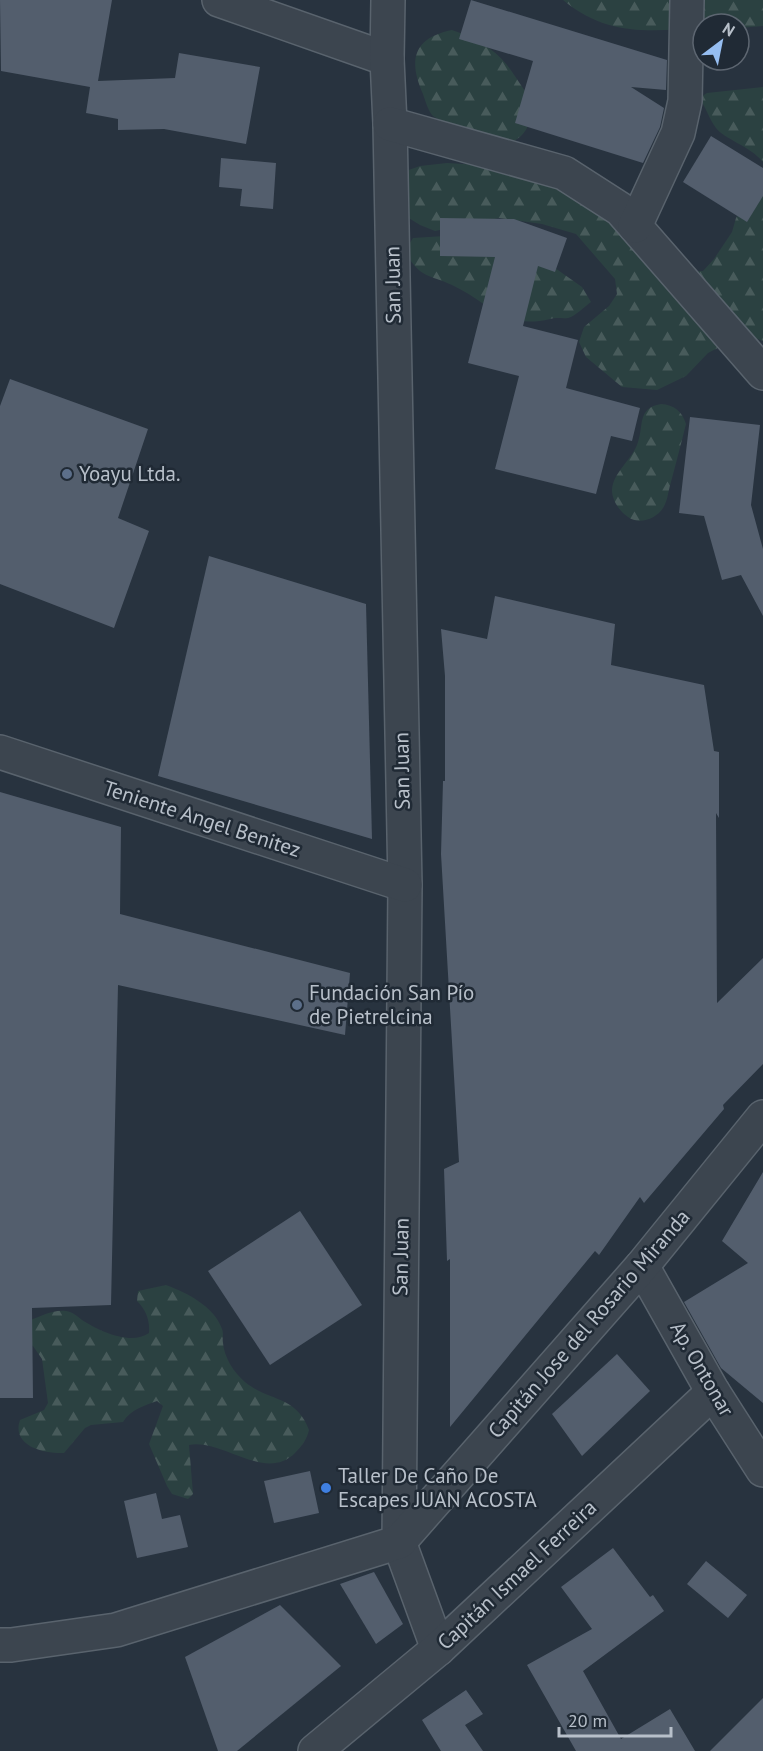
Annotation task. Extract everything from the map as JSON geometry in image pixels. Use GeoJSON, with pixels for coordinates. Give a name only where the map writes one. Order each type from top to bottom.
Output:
{"type":"FeatureCollection","features":[{"type":"Feature","properties":{"kind":"street"},"geometry":{"type":"LineString","coordinates":[[219,0],[387,59]]}},
{"type":"Feature","properties":{"kind":"street","name":"San Juan"},"geometry":{"type":"LineString","coordinates":[[388,0],[387,59],[405,885],[399,1542]]}},
{"type":"Feature","properties":{"kind":"street"},"geometry":{"type":"LineString","coordinates":[[635,226],[678,133],[685,101],[687,0]]}},
{"type":"Feature","properties":{"kind":"street"},"geometry":{"type":"LineString","coordinates":[[390,124],[564,173],[620,209],[763,373]]}},
{"type":"Feature","properties":{"kind":"street","name":"Teniente Angel Benitez"},"geometry":{"type":"LineString","coordinates":[[0,752],[405,885]]}},
{"type":"Feature","properties":{"kind":"street","name":"Capitán Jose del Rosario Miranda"},"geometry":{"type":"LineString","coordinates":[[399,1542],[642,1266],[763,1117]]}},
{"type":"Feature","properties":{"kind":"street","name":"Ap. Ontonar"},"geometry":{"type":"LineString","coordinates":[[642,1266],[713,1392],[763,1470]]}},
{"type":"Feature","properties":{"kind":"street","name":"Capitán Ismael Ferreira"},"geometry":{"type":"LineString","coordinates":[[315,1751],[438,1649],[713,1392]]}},
{"type":"Feature","properties":{"kind":"street"},"geometry":{"type":"LineString","coordinates":[[0,1645],[116,1630],[399,1542],[438,1649]]}},
{"type":"Feature","properties":{"kind":"green space"},"geometry":{"type":"Polygon","coordinates":[[[563,0],[763,0],[763,26],[751,27],[751,12],[691,12],[691,29],[630,29],[613,26],[580,12],[563,0]]]}},
{"type":"Feature","properties":{"kind":"green space"},"geometry":{"type":"Polygon","coordinates":[[[452,30],[496,53],[535,103],[527,128],[516,140],[504,143],[490,140],[432,115],[418,82],[415,61],[417,52],[429,39],[452,30]]]}},
{"type":"Feature","properties":{"kind":"green space"},"geometry":{"type":"Polygon","coordinates":[[[763,87],[763,162],[751,151],[720,132],[699,98],[707,93],[763,87]]]}},
{"type":"Feature","properties":{"kind":"green space"},"geometry":{"type":"Polygon","coordinates":[[[447,163],[495,166],[542,175],[688,272],[703,271],[714,259],[732,232],[736,218],[763,176],[763,341],[752,337],[737,338],[708,353],[686,376],[657,390],[622,387],[586,357],[579,342],[584,327],[609,306],[617,294],[615,279],[576,234],[542,224],[499,218],[435,231],[420,225],[391,207],[403,172],[420,166],[447,163]]]}},
{"type":"Feature","properties":{"kind":"green space"},"geometry":{"type":"Polygon","coordinates":[[[445,236],[555,268],[582,287],[591,302],[568,318],[521,321],[509,318],[452,285],[420,271],[405,251],[413,238],[445,236]]]}},
{"type":"Feature","properties":{"kind":"green space"},"geometry":{"type":"Polygon","coordinates":[[[661,404],[677,410],[686,424],[665,505],[652,518],[637,521],[625,515],[617,505],[612,494],[613,483],[635,448],[645,413],[653,406],[661,404]]]}},
{"type":"Feature","properties":{"kind":"green space"},"geometry":{"type":"Polygon","coordinates":[[[166,1285],[191,1296],[213,1314],[223,1331],[225,1354],[237,1374],[254,1388],[281,1400],[297,1411],[309,1430],[304,1442],[295,1453],[283,1461],[270,1463],[257,1462],[202,1445],[189,1445],[193,1494],[188,1499],[172,1494],[149,1444],[163,1406],[157,1401],[134,1411],[123,1422],[91,1425],[85,1428],[64,1453],[47,1452],[31,1447],[20,1436],[18,1429],[20,1420],[44,1410],[48,1403],[42,1359],[33,1346],[19,1336],[25,1322],[50,1313],[66,1311],[115,1336],[142,1337],[149,1333],[149,1324],[143,1308],[137,1301],[138,1291],[166,1285]]]}},
{"type":"Feature","properties":{"kind":"building"},"geometry":{"type":"Polygon","coordinates":[[[0,0],[112,0],[98,81],[175,78],[179,53],[260,67],[246,144],[164,129],[118,130],[118,119],[86,113],[90,87],[1,71],[0,0]]]}},
{"type":"Feature","properties":{"kind":"building"},"geometry":{"type":"Polygon","coordinates":[[[471,0],[667,60],[666,90],[631,87],[664,108],[660,127],[643,163],[515,123],[533,61],[459,39],[471,0]]]}},
{"type":"Feature","properties":{"kind":"building"},"geometry":{"type":"Polygon","coordinates":[[[711,136],[763,168],[763,196],[747,222],[683,182],[711,136]]]}},
{"type":"Feature","properties":{"kind":"building"},"geometry":{"type":"Polygon","coordinates":[[[221,158],[276,163],[273,209],[240,206],[242,189],[219,187],[221,158]]]}},
{"type":"Feature","properties":{"kind":"building"},"geometry":{"type":"Polygon","coordinates":[[[440,218],[514,219],[567,238],[555,272],[538,266],[523,326],[578,340],[566,388],[640,408],[632,441],[611,436],[596,494],[495,469],[519,376],[468,363],[495,257],[440,256],[440,218]]]}},
{"type":"Feature","properties":{"kind":"building","name":"Yoayu Ltda."},"geometry":{"type":"Polygon","coordinates":[[[10,379],[148,429],[118,518],[149,531],[114,628],[0,584],[0,406],[10,379]]]}},
{"type":"Feature","properties":{"kind":"building"},"geometry":{"type":"Polygon","coordinates":[[[690,417],[760,425],[751,505],[763,549],[763,616],[741,575],[722,580],[704,516],[679,513],[690,417]]]}},
{"type":"Feature","properties":{"kind":"building"},"geometry":{"type":"Polygon","coordinates":[[[209,556],[366,604],[372,839],[158,776],[209,556]]]}},
{"type":"Feature","properties":{"kind":"building"},"geometry":{"type":"Polygon","coordinates":[[[495,596],[615,624],[611,665],[704,685],[714,751],[719,752],[719,818],[716,813],[717,1003],[763,958],[763,1064],[723,1105],[724,1109],[644,1203],[640,1197],[599,1255],[595,1251],[450,1427],[450,1259],[447,1261],[444,1169],[459,1162],[441,854],[443,781],[445,781],[445,676],[441,629],[487,639],[495,596]]]}},
{"type":"Feature","properties":{"kind":"building"},"geometry":{"type":"Polygon","coordinates":[[[0,792],[121,827],[120,914],[350,973],[345,1035],[118,985],[111,1305],[32,1308],[33,1398],[0,1398],[0,792]]]}},
{"type":"Feature","properties":{"kind":"building"},"geometry":{"type":"Polygon","coordinates":[[[763,1172],[763,1403],[721,1368],[684,1302],[748,1263],[722,1241],[763,1172]]]}},
{"type":"Feature","properties":{"kind":"building"},"geometry":{"type":"Polygon","coordinates":[[[300,1211],[362,1305],[270,1365],[208,1271],[300,1211]]]}},
{"type":"Feature","properties":{"kind":"building"},"geometry":{"type":"Polygon","coordinates":[[[617,1354],[650,1391],[582,1456],[552,1414],[617,1354]]]}},
{"type":"Feature","properties":{"kind":"building"},"geometry":{"type":"Polygon","coordinates":[[[310,1471],[319,1513],[274,1523],[264,1481],[310,1471]]]}},
{"type":"Feature","properties":{"kind":"building"},"geometry":{"type":"Polygon","coordinates":[[[156,1493],[162,1519],[180,1515],[188,1547],[137,1558],[124,1501],[156,1493]]]}},
{"type":"Feature","properties":{"kind":"building"},"geometry":{"type":"Polygon","coordinates":[[[613,1548],[650,1597],[653,1595],[664,1611],[583,1671],[621,1739],[670,1709],[695,1751],[576,1751],[527,1665],[592,1629],[561,1587],[613,1548]]]}},
{"type":"Feature","properties":{"kind":"building"},"geometry":{"type":"Polygon","coordinates":[[[706,1561],[747,1595],[728,1618],[687,1584],[706,1561]]]}},
{"type":"Feature","properties":{"kind":"building"},"geometry":{"type":"Polygon","coordinates":[[[374,1572],[403,1624],[376,1644],[340,1584],[374,1572]]]}},
{"type":"Feature","properties":{"kind":"building"},"geometry":{"type":"Polygon","coordinates":[[[280,1605],[341,1666],[237,1751],[218,1751],[185,1657],[280,1605]]]}},
{"type":"Feature","properties":{"kind":"building"},"geometry":{"type":"Polygon","coordinates":[[[466,1690],[483,1714],[465,1725],[483,1751],[441,1751],[422,1720],[466,1690]]]}},
{"type":"Feature","properties":{"kind":"building"},"geometry":{"type":"Polygon","coordinates":[[[763,1698],[763,1751],[710,1751],[763,1698]]]}},
{"type":"Feature","properties":{"kind":"place","name":"Yoayu Ltda."},"geometry":{"type":"Point","coordinates":[67,474]}},
{"type":"Feature","properties":{"kind":"place","name":"Fundación San Pío de Pietrelcina"},"geometry":{"type":"Point","coordinates":[297,1005]}},
{"type":"Feature","properties":{"kind":"place","name":"Taller De Caño De Escapes JUAN ACOSTA"},"geometry":{"type":"Point","coordinates":[326,1488]}}]}
